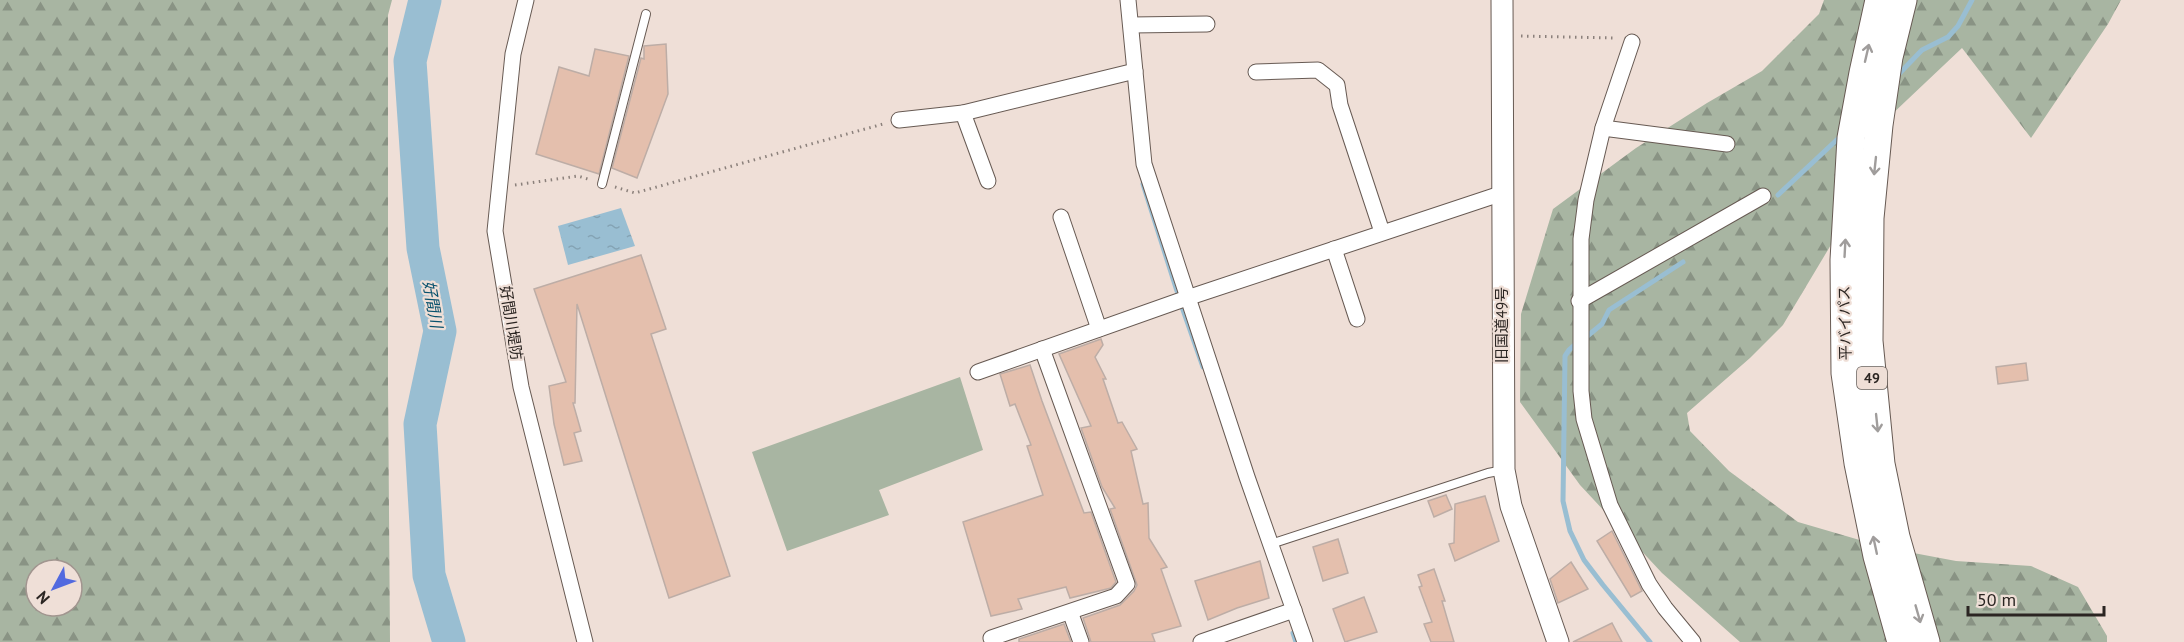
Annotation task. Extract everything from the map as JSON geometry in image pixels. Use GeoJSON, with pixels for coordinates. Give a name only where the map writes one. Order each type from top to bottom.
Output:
{"type":"FeatureCollection","features":[{"type":"Feature","properties":{"kind":"highway","name":"平バイパス"},"geometry":{"type":"LineString","coordinates":[[1879,0],[1869,108],[1869,341],[1883,474],[1896,537],[1926,642]]}},
{"type":"Feature","properties":{"kind":"highway","name":"平バイパス"},"geometry":{"type":"LineString","coordinates":[[1901,642],[1877,556],[1858,463],[1845,373],[1844,260],[1851,138],[1869,108],[1887,69],[1903,0]]}},
{"type":"Feature","properties":{"kind":"street","name":"好間川堤防"},"geometry":{"type":"LineString","coordinates":[[526,0],[513,54],[495,231],[521,387],[585,642]]}},
{"type":"Feature","properties":{"kind":"street"},"geometry":{"type":"LineString","coordinates":[[1128,0],[1131,25],[1130,72],[1144,164],[1187,298],[1305,642]]}},
{"type":"Feature","properties":{"kind":"street","name":"旧国道49号"},"geometry":{"type":"LineString","coordinates":[[1502,0],[1504,470],[1511,506],[1558,642]]}},
{"type":"Feature","properties":{"kind":"street"},"geometry":{"type":"LineString","coordinates":[[1131,25],[1207,24]]}},
{"type":"Feature","properties":{"kind":"street"},"geometry":{"type":"LineString","coordinates":[[1632,42],[1603,128],[1586,200],[1581,239],[1579,301],[1581,391],[1584,419],[1610,505],[1649,584],[1693,642]]}},
{"type":"Feature","properties":{"kind":"street"},"geometry":{"type":"LineString","coordinates":[[1256,72],[1318,70],[1337,85],[1340,105],[1382,232]]}},
{"type":"Feature","properties":{"kind":"street"},"geometry":{"type":"LineString","coordinates":[[899,120],[963,113],[1130,72]]}},
{"type":"Feature","properties":{"kind":"street"},"geometry":{"type":"LineString","coordinates":[[963,113],[988,181]]}},
{"type":"Feature","properties":{"kind":"street"},"geometry":{"type":"LineString","coordinates":[[1603,128],[1726,144]]}},
{"type":"Feature","properties":{"kind":"street"},"geometry":{"type":"LineString","coordinates":[[978,372],[1187,298],[1503,193]]}},
{"type":"Feature","properties":{"kind":"street"},"geometry":{"type":"LineString","coordinates":[[1579,301],[1763,196]]}},
{"type":"Feature","properties":{"kind":"street"},"geometry":{"type":"LineString","coordinates":[[1061,217],[1099,329]]}},
{"type":"Feature","properties":{"kind":"street"},"geometry":{"type":"LineString","coordinates":[[1334,249],[1357,319]]}},
{"type":"Feature","properties":{"kind":"street"},"geometry":{"type":"LineString","coordinates":[[991,638],[1116,596],[1127,584],[1042,350]]}},
{"type":"Feature","properties":{"kind":"street"},"geometry":{"type":"LineString","coordinates":[[1201,642],[1293,609]]}},
{"type":"Feature","properties":{"kind":"street"},"geometry":{"type":"LineString","coordinates":[[1072,617],[1081,642]]}},
{"type":"Feature","properties":{"kind":"lane"},"geometry":{"type":"LineString","coordinates":[[602,184],[646,14]]}},
{"type":"Feature","properties":{"kind":"lane"},"geometry":{"type":"LineString","coordinates":[[1271,544],[1488,473],[1504,470]]}},
{"type":"Feature","properties":{"kind":"path"},"geometry":{"type":"LineString","coordinates":[[1502,35],[1614,37],[1632,42]]}},
{"type":"Feature","properties":{"kind":"path"},"geometry":{"type":"LineString","coordinates":[[500,187],[578,176],[635,193],[899,120]]}},
{"type":"Feature","properties":{"kind":"green space"},"geometry":{"type":"Polygon","coordinates":[[[0,0],[392,0],[388,15],[390,642],[0,642],[0,0]]]}},
{"type":"Feature","properties":{"kind":"green space"},"geometry":{"type":"Polygon","coordinates":[[[1824,0],[2121,0],[2108,24],[2031,138],[1962,48],[1889,117],[1850,213],[1783,325],[1750,358],[1687,413],[1690,431],[1729,471],[1798,522],[1887,548],[1956,561],[2031,566],[2078,587],[2107,636],[2107,642],[1740,642],[1662,573],[1580,485],[1520,402],[1521,314],[1553,209],[1636,148],[1762,71],[1819,14],[1824,0]]]}},
{"type":"Feature","properties":{"kind":"green space"},"geometry":{"type":"Polygon","coordinates":[[[960,377],[983,450],[879,490],[889,515],[787,551],[752,452],[960,377]]]}},
{"type":"Feature","properties":{"kind":"water"},"geometry":{"type":"Polygon","coordinates":[[[621,208],[635,246],[568,265],[558,226],[621,208]]]}},
{"type":"Feature","properties":{"kind":"building"},"geometry":{"type":"Polygon","coordinates":[[[666,44],[668,94],[637,178],[612,168],[641,58],[644,59],[644,46],[666,44]]]}},
{"type":"Feature","properties":{"kind":"building"},"geometry":{"type":"Polygon","coordinates":[[[595,49],[629,56],[599,174],[536,154],[559,67],[589,76],[595,49]]]}},
{"type":"Feature","properties":{"kind":"building"},"geometry":{"type":"Polygon","coordinates":[[[641,255],[666,329],[651,334],[730,576],[669,598],[577,304],[575,403],[573,403],[581,431],[574,433],[582,461],[564,465],[554,424],[549,386],[566,382],[534,289],[641,255]]]}},
{"type":"Feature","properties":{"kind":"building"},"geometry":{"type":"Polygon","coordinates":[[[1101,339],[1103,345],[1095,357],[1106,379],[1103,379],[1118,423],[1122,422],[1137,449],[1131,451],[1143,504],[1148,503],[1149,538],[1167,567],[1161,569],[1181,626],[1152,634],[1155,642],[1091,642],[1083,618],[1120,605],[1137,585],[1110,509],[1115,508],[1102,487],[1081,428],[1091,426],[1059,354],[1101,339]]]}},
{"type":"Feature","properties":{"kind":"building"},"geometry":{"type":"Polygon","coordinates":[[[2026,363],[2028,380],[1998,384],[1996,367],[2026,363]]]}},
{"type":"Feature","properties":{"kind":"building"},"geometry":{"type":"Polygon","coordinates":[[[1030,365],[1084,513],[1091,512],[1116,582],[1111,588],[1070,598],[1066,587],[1018,599],[1022,609],[991,616],[963,522],[1043,495],[1027,446],[1031,445],[1015,404],[1010,406],[1000,374],[1030,365]]]}},
{"type":"Feature","properties":{"kind":"building"},"geometry":{"type":"Polygon","coordinates":[[[1446,495],[1452,509],[1434,517],[1428,501],[1446,495]]]}},
{"type":"Feature","properties":{"kind":"building"},"geometry":{"type":"Polygon","coordinates":[[[1485,496],[1499,541],[1455,561],[1449,544],[1454,543],[1455,504],[1485,496]]]}},
{"type":"Feature","properties":{"kind":"building"},"geometry":{"type":"Polygon","coordinates":[[[1612,531],[1642,591],[1631,597],[1597,541],[1612,531]]]}},
{"type":"Feature","properties":{"kind":"building"},"geometry":{"type":"Polygon","coordinates":[[[1338,539],[1348,573],[1323,581],[1313,547],[1338,539]]]}},
{"type":"Feature","properties":{"kind":"building"},"geometry":{"type":"Polygon","coordinates":[[[1260,561],[1269,598],[1208,620],[1195,581],[1260,561]]]}},
{"type":"Feature","properties":{"kind":"building"},"geometry":{"type":"Polygon","coordinates":[[[1571,562],[1588,589],[1558,603],[1550,579],[1571,562]]]}},
{"type":"Feature","properties":{"kind":"building"},"geometry":{"type":"Polygon","coordinates":[[[1434,569],[1445,601],[1442,601],[1454,642],[1431,642],[1424,624],[1432,622],[1419,587],[1422,586],[1418,575],[1434,569]]]}},
{"type":"Feature","properties":{"kind":"building"},"geometry":{"type":"Polygon","coordinates":[[[1364,597],[1377,632],[1345,642],[1333,609],[1364,597]]]}},
{"type":"Feature","properties":{"kind":"building"},"geometry":{"type":"Polygon","coordinates":[[[1612,623],[1622,642],[1573,642],[1612,623]]]}},
{"type":"Feature","properties":{"kind":"building"},"geometry":{"type":"Polygon","coordinates":[[[1064,624],[1071,642],[1019,642],[1019,639],[1064,624]]]}},
{"type":"Feature","properties":{"kind":"waterway","name":"好間川"},"geometry":{"type":"LineString","coordinates":[[425,0],[410,61],[423,248],[440,331],[420,424],[429,575],[449,642]]}},
{"type":"Feature","properties":{"kind":"waterway"},"geometry":{"type":"LineString","coordinates":[[1895,78],[1922,50],[1948,37],[1958,26],[1972,0]]}},
{"type":"Feature","properties":{"kind":"waterway"},"geometry":{"type":"LineString","coordinates":[[1778,195],[1842,135]]}},
{"type":"Feature","properties":{"kind":"waterway"},"geometry":{"type":"LineString","coordinates":[[1143,184],[1177,291]]}},
{"type":"Feature","properties":{"kind":"waterway"},"geometry":{"type":"LineString","coordinates":[[1585,338],[1602,324],[1609,310],[1683,262]]}},
{"type":"Feature","properties":{"kind":"waterway"},"geometry":{"type":"LineString","coordinates":[[1182,307],[1203,367]]}},
{"type":"Feature","properties":{"kind":"waterway"},"geometry":{"type":"LineString","coordinates":[[1577,343],[1565,356],[1563,501],[1570,531],[1584,560],[1650,642]]}},
{"type":"Feature","properties":{"kind":"waterway"},"geometry":{"type":"LineString","coordinates":[[1293,633],[1296,642]]}}]}
